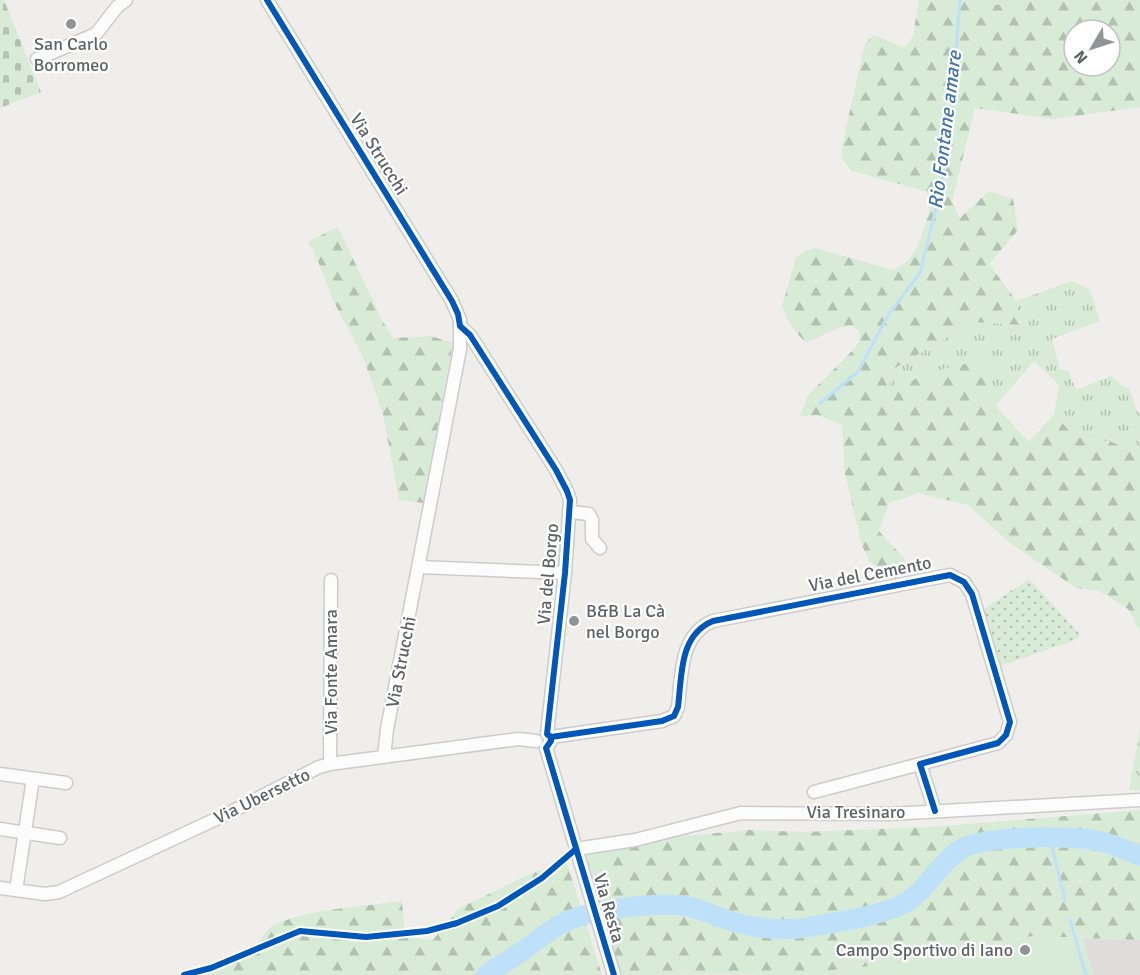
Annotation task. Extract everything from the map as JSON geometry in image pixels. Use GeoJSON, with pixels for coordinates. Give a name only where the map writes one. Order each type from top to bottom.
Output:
{"type":"FeatureCollection","features":[{"type":"Feature","properties":{"kind":"street"},"geometry":{"type":"LineString","coordinates":[[37,60],[96,33],[117,6],[126,0]]}},
{"type":"Feature","properties":{"kind":"street","name":"Via Strucchi"},"geometry":{"type":"LineString","coordinates":[[267,0],[452,301],[460,326],[460,349],[387,729],[384,757]]}},
{"type":"Feature","properties":{"kind":"street","name":"Via del Borgo"},"geometry":{"type":"LineString","coordinates":[[460,326],[470,335],[567,491],[570,512],[566,527],[565,573],[545,740],[576,849]]}},
{"type":"Feature","properties":{"kind":"street"},"geometry":{"type":"LineString","coordinates":[[570,512],[589,514],[592,520],[592,539],[600,548]]}},
{"type":"Feature","properties":{"kind":"street","name":"Via del Borgo"},"geometry":{"type":"LineString","coordinates":[[419,567],[565,573]]}},
{"type":"Feature","properties":{"kind":"street","name":"Via del Cemento"},"geometry":{"type":"LineString","coordinates":[[545,740],[662,721],[674,716],[678,707],[686,649],[693,634],[704,624],[820,598],[950,575],[964,582],[972,594],[1010,722],[1006,735],[998,743],[814,792]]}},
{"type":"Feature","properties":{"kind":"street","name":"Via Fonte Amara"},"geometry":{"type":"LineString","coordinates":[[330,764],[331,579]]}},
{"type":"Feature","properties":{"kind":"street","name":"Via Ubersetto"},"geometry":{"type":"LineString","coordinates":[[0,888],[45,894],[59,892],[229,813],[319,767],[330,764],[518,739],[545,740]]}},
{"type":"Feature","properties":{"kind":"street"},"geometry":{"type":"LineString","coordinates":[[920,764],[934,811]]}},
{"type":"Feature","properties":{"kind":"street"},"geometry":{"type":"LineString","coordinates":[[0,774],[66,783]]}},
{"type":"Feature","properties":{"kind":"street"},"geometry":{"type":"LineString","coordinates":[[16,890],[33,779]]}},
{"type":"Feature","properties":{"kind":"street","name":"Via Tresinaro"},"geometry":{"type":"LineString","coordinates":[[576,849],[635,840],[741,813],[890,814],[1140,800]]}},
{"type":"Feature","properties":{"kind":"street"},"geometry":{"type":"LineString","coordinates":[[0,830],[60,838]]}},
{"type":"Feature","properties":{"kind":"street","name":"Via Resta"},"geometry":{"type":"LineString","coordinates":[[576,849],[614,975]]}},
{"type":"Feature","properties":{"kind":"shaded area"},"geometry":{"type":"Polygon","coordinates":[[[1082,938],[1140,940],[1140,975],[1094,975],[1082,938]]]}},
{"type":"Feature","properties":{"kind":"green space"},"geometry":{"type":"Polygon","coordinates":[[[0,0],[4,0],[41,92],[0,108],[0,0]]]}},
{"type":"Feature","properties":{"kind":"green space"},"geometry":{"type":"Polygon","coordinates":[[[919,0],[981,0],[985,6],[1038,0],[1140,0],[1140,107],[1054,119],[975,108],[952,201],[960,218],[989,191],[1013,199],[1018,230],[989,264],[1015,299],[1020,325],[973,322],[893,369],[887,393],[927,373],[985,359],[991,401],[1029,442],[1054,414],[1075,437],[1112,442],[1140,455],[1140,631],[1128,609],[1099,591],[1076,588],[1010,543],[968,505],[918,493],[889,503],[879,531],[910,565],[894,580],[869,561],[862,545],[845,474],[842,425],[818,415],[800,416],[808,395],[853,350],[859,342],[860,333],[855,326],[849,326],[807,342],[803,340],[789,321],[782,306],[796,258],[804,251],[815,248],[893,270],[902,266],[914,252],[931,205],[931,198],[925,191],[852,171],[843,160],[841,151],[865,43],[874,35],[904,48],[913,36],[919,0]]]}},
{"type":"Feature","properties":{"kind":"green space"},"geometry":{"type":"Polygon","coordinates":[[[981,0],[1038,0],[984,6],[981,0]]]}},
{"type":"Feature","properties":{"kind":"green space"},"geometry":{"type":"Polygon","coordinates":[[[338,227],[382,320],[393,338],[431,336],[453,343],[423,503],[399,500],[383,414],[363,357],[334,302],[314,251],[307,242],[338,227]]]}},
{"type":"Feature","properties":{"kind":"green space"},"geometry":{"type":"Polygon","coordinates":[[[1072,281],[1090,290],[1100,321],[1052,339],[1060,370],[1068,370],[1076,390],[1111,376],[1130,389],[1140,415],[1140,455],[1112,442],[1075,437],[1054,414],[1059,385],[1034,361],[995,406],[991,401],[984,359],[887,393],[893,369],[973,322],[1020,325],[1015,301],[1072,281]]]}},
{"type":"Feature","properties":{"kind":"green space"},"geometry":{"type":"Polygon","coordinates":[[[1029,579],[1081,635],[1075,640],[1000,666],[984,609],[1029,579]]]}},
{"type":"Feature","properties":{"kind":"green space"},"geometry":{"type":"Polygon","coordinates":[[[1140,730],[1140,790],[1129,790],[1140,730]]]}},
{"type":"Feature","properties":{"kind":"green space"},"geometry":{"type":"Polygon","coordinates":[[[1140,810],[1140,940],[1033,936],[910,962],[796,974],[618,975],[586,854],[662,838],[750,830],[802,832],[930,827],[1140,810]]]}},
{"type":"Feature","properties":{"kind":"green space"},"geometry":{"type":"Polygon","coordinates":[[[566,860],[602,975],[204,975],[224,967],[245,954],[274,925],[288,919],[337,909],[402,901],[405,937],[433,940],[458,909],[526,876],[566,860]]]}},
{"type":"Feature","properties":{"kind":"green space","name":"Campo Sportivo di Iano"},"geometry":{"type":"Polygon","coordinates":[[[1033,936],[1082,938],[1094,975],[754,975],[770,972],[796,974],[910,962],[1033,936]]]}},
{"type":"Feature","properties":{"kind":"waterway","name":"Rio Fontane amare"},"geometry":{"type":"LineString","coordinates":[[820,403],[857,373],[889,314],[920,273],[940,192],[950,122],[960,0]]}},
{"type":"Feature","properties":{"kind":"waterway"},"geometry":{"type":"LineString","coordinates":[[486,975],[559,925],[592,913],[645,906],[677,905],[756,927],[801,928],[845,921],[903,904],[918,893],[958,851],[984,842],[1023,838],[1093,840],[1117,846],[1140,856]]}},
{"type":"Feature","properties":{"kind":"waterway"},"geometry":{"type":"LineString","coordinates":[[1050,838],[1065,900]]}},
{"type":"Feature","properties":{"kind":"waterway"},"geometry":{"type":"LineString","coordinates":[[1070,920],[1086,975]]}},
{"type":"Feature","properties":{"kind":"cycle path"},"geometry":{"type":"LineString","coordinates":[[267,0],[452,301],[460,326],[470,335],[567,491],[570,500],[565,573],[547,734],[551,737],[551,741],[546,748],[614,975]]}},
{"type":"Feature","properties":{"kind":"cycle path"},"geometry":{"type":"LineString","coordinates":[[551,737],[662,721],[674,716],[678,707],[682,669],[688,646],[702,627],[713,621],[950,575],[964,582],[972,594],[1010,722],[1006,735],[998,743],[920,764],[935,811]]}},
{"type":"Feature","properties":{"kind":"cycle path"},"geometry":{"type":"LineString","coordinates":[[184,975],[211,968],[300,931],[366,937],[427,931],[457,923],[498,906],[542,878],[576,849]]}},
{"type":"Feature","properties":{"kind":"place","name":"San Carlo Borromeo"},"geometry":{"type":"Point","coordinates":[71,24]}},
{"type":"Feature","properties":{"kind":"place","name":"B&B La Cà nel Borgo"},"geometry":{"type":"Point","coordinates":[574,621]}},
{"type":"Feature","properties":{"kind":"place","name":"Campo Sportivo di Iano"},"geometry":{"type":"Point","coordinates":[1025,950]}}]}
